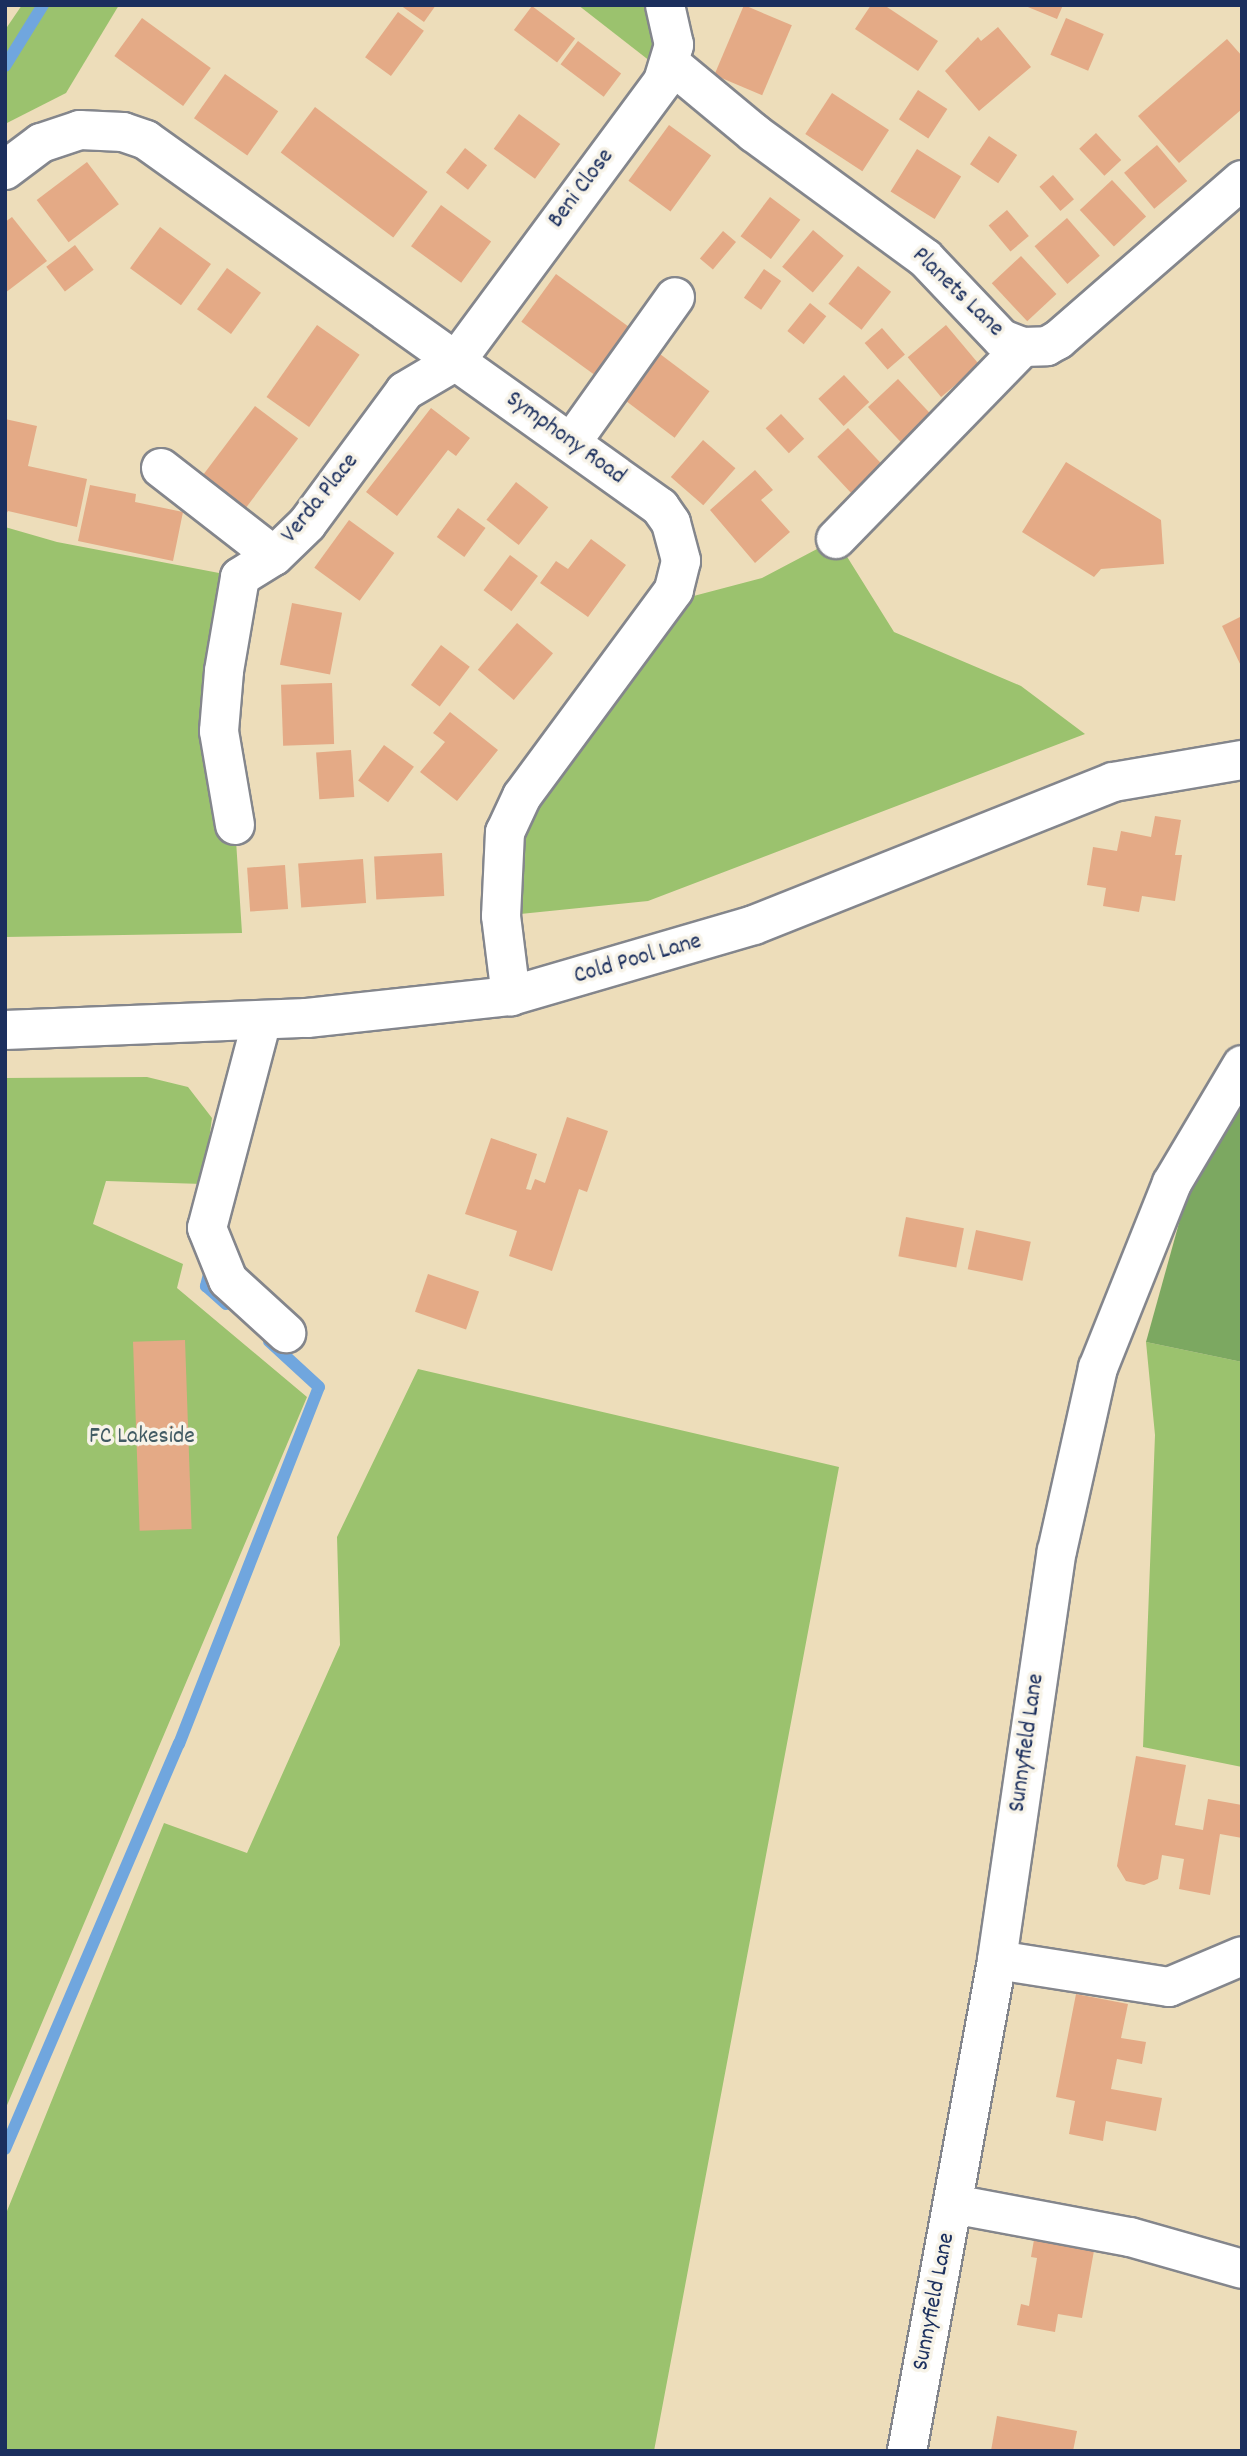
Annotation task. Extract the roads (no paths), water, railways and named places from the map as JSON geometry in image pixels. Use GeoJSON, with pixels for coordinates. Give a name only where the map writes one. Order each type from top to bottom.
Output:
{"type":"FeatureCollection","features":[{"type":"Feature","properties":{"kind":"street","name":"Beni Close"},"geometry":{"type":"LineString","coordinates":[[456,361],[663,81],[671,64],[674,45],[672,8]]}},
{"type":"Feature","properties":{"kind":"street","name":"Planets Lane"},"geometry":{"type":"LineString","coordinates":[[671,64],[754,133],[925,258],[1002,339],[1023,347],[1047,346],[1058,340],[1242,180]]}},
{"type":"Feature","properties":{"kind":"street","name":"Symphony Road"},"geometry":{"type":"LineString","coordinates":[[5,170],[41,144],[80,130],[123,132],[146,140],[660,507],[678,541],[679,576],[667,603],[511,813],[502,852],[501,916],[511,996]]}},
{"type":"Feature","properties":{"kind":"street"},"geometry":{"type":"LineString","coordinates":[[571,443],[675,296]]}},
{"type":"Feature","properties":{"kind":"street"},"geometry":{"type":"LineString","coordinates":[[836,539],[1023,347]]}},
{"type":"Feature","properties":{"kind":"street","name":"Verda Place"},"geometry":{"type":"LineString","coordinates":[[235,825],[219,731],[224,671],[240,577],[274,556],[307,524],[405,391],[456,361]]}},
{"type":"Feature","properties":{"kind":"street"},"geometry":{"type":"LineString","coordinates":[[161,468],[274,556]]}},
{"type":"Feature","properties":{"kind":"street","name":"Cold Pool Lane"},"geometry":{"type":"LineString","coordinates":[[5,1030],[262,1020],[511,996],[754,926],[1113,782],[1240,759]]}},
{"type":"Feature","properties":{"kind":"street"},"geometry":{"type":"LineString","coordinates":[[262,1020],[207,1228],[229,1280],[286,1333]]}},
{"type":"Feature","properties":{"kind":"street","name":"Sunnyfield Lane"},"geometry":{"type":"LineString","coordinates":[[907,2451],[997,1960],[1057,1551],[1098,1368],[1172,1183],[1242,1065]]}},
{"type":"Feature","properties":{"kind":"street"},"geometry":{"type":"LineString","coordinates":[[997,1960],[1169,1987],[1242,1956]]}},
{"type":"Feature","properties":{"kind":"street"},"geometry":{"type":"LineString","coordinates":[[953,2204],[1130,2237],[1242,2269]]}},
{"type":"Feature","properties":{"kind":"waterway"},"geometry":{"type":"LineString","coordinates":[[5,66],[43,5]]}},
{"type":"Feature","properties":{"kind":"waterway"},"geometry":{"type":"LineString","coordinates":[[211,1266],[206,1286],[226,1304]]}},
{"type":"Feature","properties":{"kind":"waterway"},"geometry":{"type":"LineString","coordinates":[[5,2149],[179,1744],[319,1387],[269,1341]]}},
{"type":"Feature","properties":{"kind":"park label","name":"FC Lakeside"},"geometry":{"type":"Point","coordinates":[142,1438]}}]}
